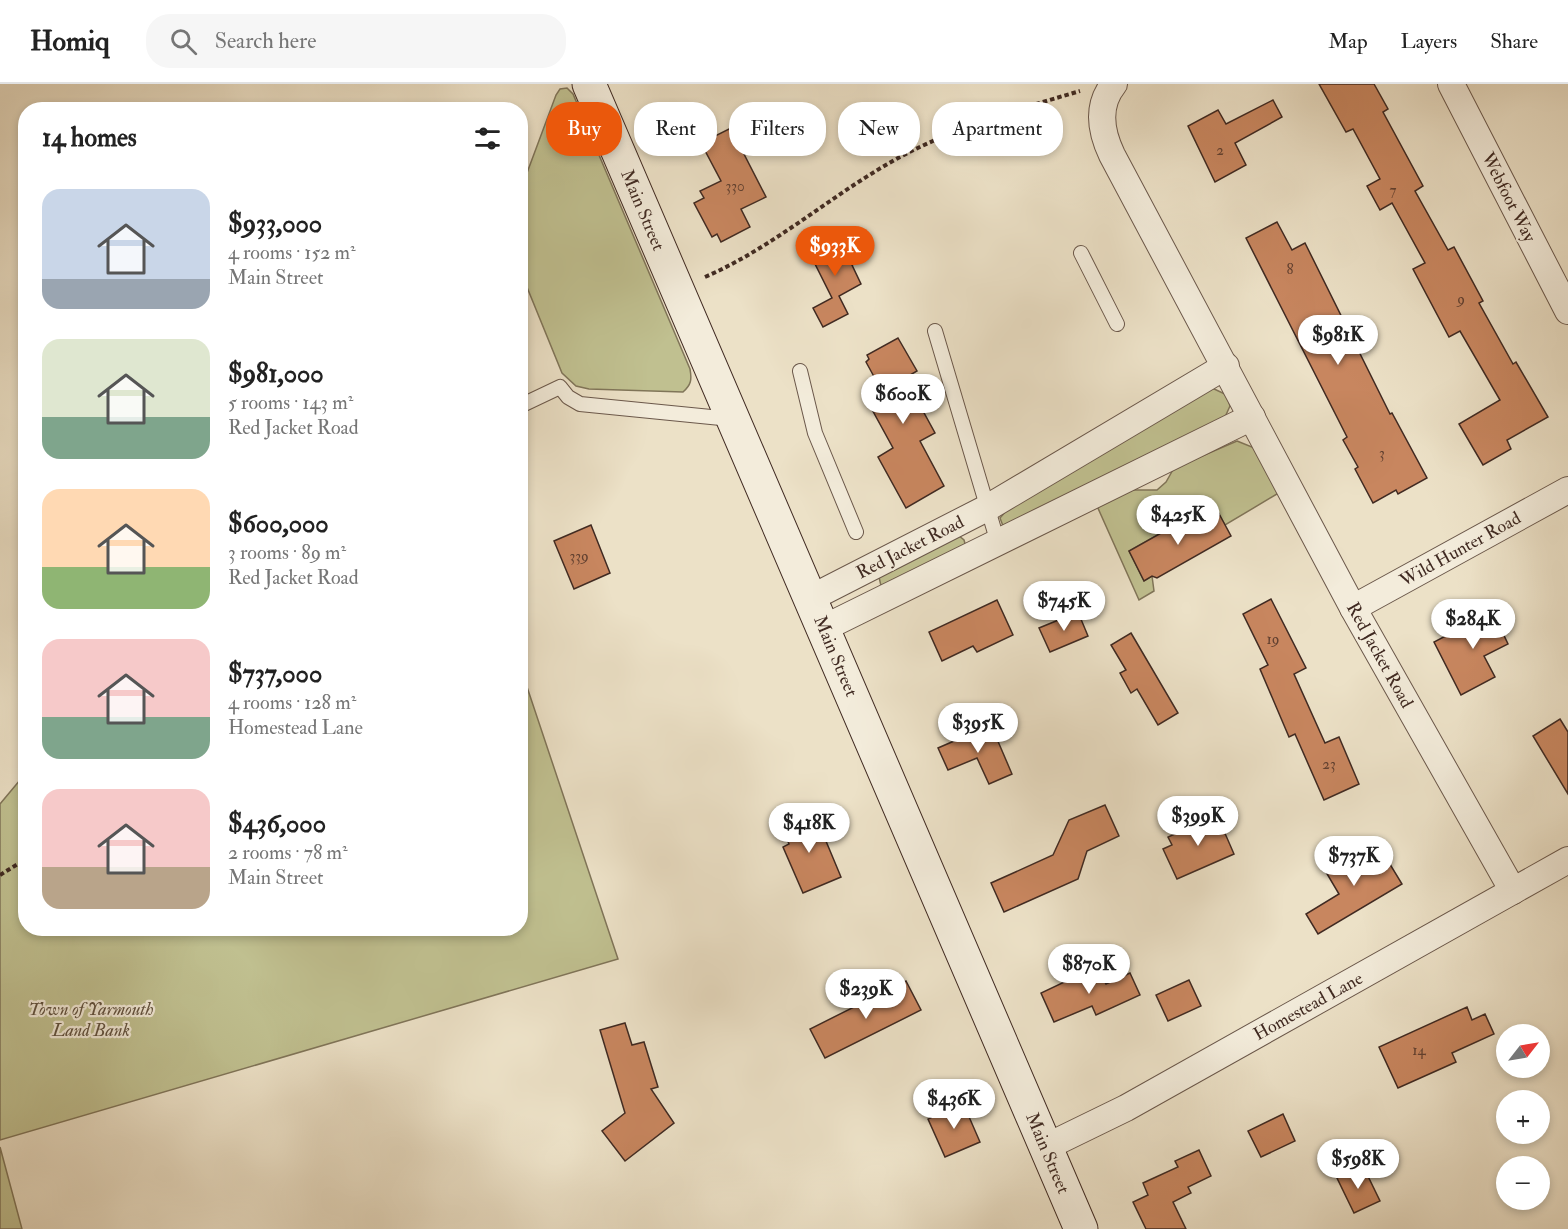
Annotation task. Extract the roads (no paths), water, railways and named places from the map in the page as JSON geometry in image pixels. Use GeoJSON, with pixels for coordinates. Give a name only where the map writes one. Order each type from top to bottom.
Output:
{"type":"FeatureCollection","features":[{"type":"Feature","properties":{"kind":"main road","name":"Main Street"},"geometry":{"type":"LineString","coordinates":[[589,84],[1081,1229]]}},
{"type":"Feature","properties":{"kind":"street","name":"Red Jacket Road"},"geometry":{"type":"LineString","coordinates":[[1114,84],[1105,100],[1102,122],[1103,134],[1112,155],[1353,608],[1513,891]]}},
{"type":"Feature","properties":{"kind":"street","name":"Webfoot Way"},"geometry":{"type":"LineString","coordinates":[[1451,84],[1568,311]]}},
{"type":"Feature","properties":{"kind":"street","name":"Red Jacket Road"},"geometry":{"type":"LineString","coordinates":[[811,598],[987,508],[1226,366]]}},
{"type":"Feature","properties":{"kind":"street","name":"Red Jacket Road"},"geometry":{"type":"LineString","coordinates":[[824,628],[1252,417]]}},
{"type":"Feature","properties":{"kind":"street","name":"Wild Hunter Road"},"geometry":{"type":"LineString","coordinates":[[1353,608],[1568,490]]}},
{"type":"Feature","properties":{"kind":"street","name":"Homestead Lane"},"geometry":{"type":"LineString","coordinates":[[1046,1147],[1126,1108],[1568,860]]}},
{"type":"Feature","properties":{"kind":"lane"},"geometry":{"type":"LineString","coordinates":[[1081,253],[1117,324]]}},
{"type":"Feature","properties":{"kind":"lane"},"geometry":{"type":"LineString","coordinates":[[935,331],[998,543]]}},
{"type":"Feature","properties":{"kind":"lane"},"geometry":{"type":"LineString","coordinates":[[800,371],[815,433],[856,532]]}},
{"type":"Feature","properties":{"kind":"lane"},"geometry":{"type":"LineString","coordinates":[[528,402],[560,387],[568,397],[580,404],[733,419]]}},
{"type":"Feature","properties":{"kind":"park label","name":"Town of Yarmouth Land Bank"},"geometry":{"type":"Point","coordinates":[91,1019]}}]}
